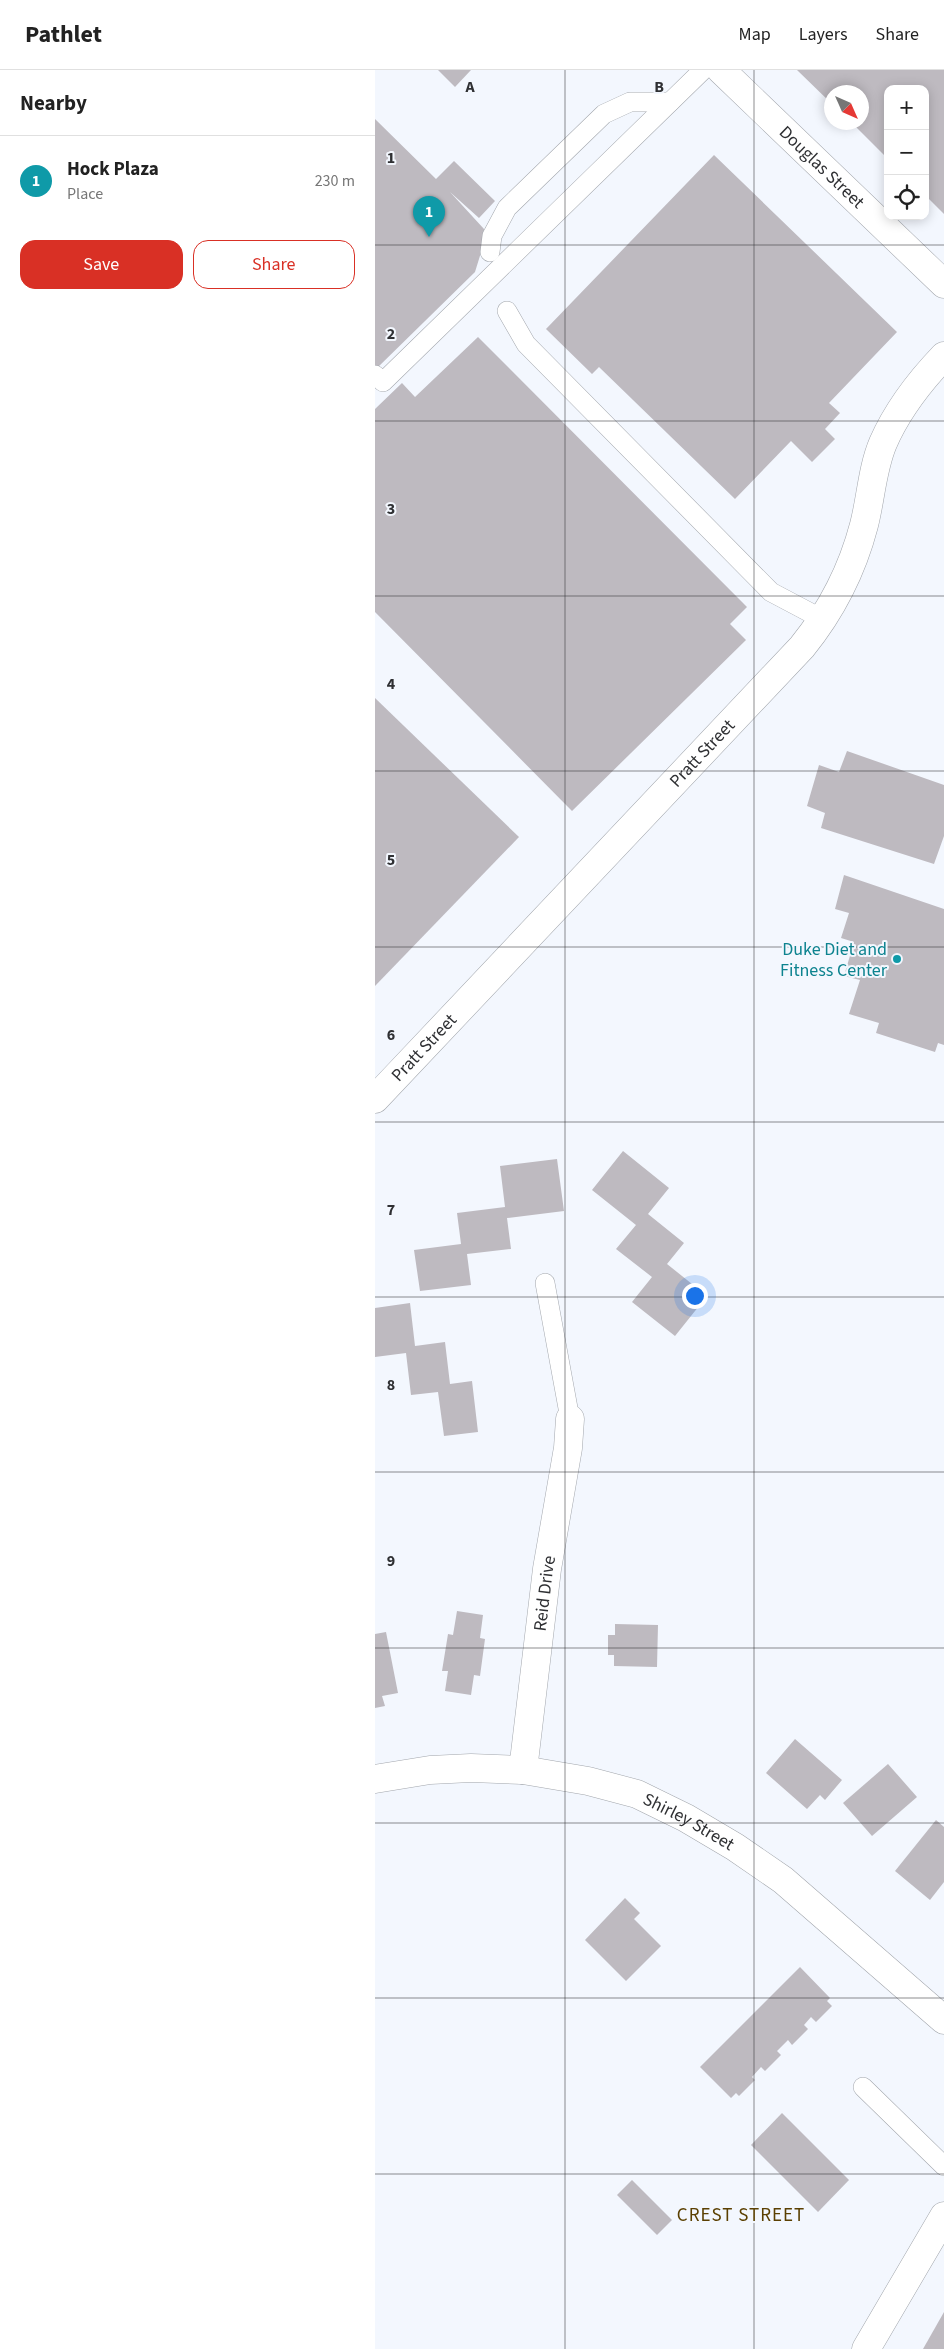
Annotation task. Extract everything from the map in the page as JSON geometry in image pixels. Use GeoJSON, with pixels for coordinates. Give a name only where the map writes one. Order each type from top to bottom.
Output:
{"type":"FeatureCollection","features":[{"type":"Feature","properties":{"kind":"street","name":"Douglas Street"},"geometry":{"type":"LineString","coordinates":[[721,70],[944,284]]}},
{"type":"Feature","properties":{"kind":"street","name":"Pratt Street"},"geometry":{"type":"LineString","coordinates":[[375,1099],[795,654],[824,620],[843,586],[854,558],[864,525],[875,469],[883,444],[900,412],[925,376],[944,356]]}},
{"type":"Feature","properties":{"kind":"street","name":"Reid Drive"},"geometry":{"type":"LineString","coordinates":[[523,1770],[547,1569],[568,1448],[570,1419]]}},
{"type":"Feature","properties":{"kind":"street","name":"Shirley Street"},"geometry":{"type":"LineString","coordinates":[[375,1779],[438,1770],[471,1768],[523,1770],[588,1781],[637,1794],[719,1837],[783,1880],[944,2020]]}},
{"type":"Feature","properties":{"kind":"street"},"geometry":{"type":"LineString","coordinates":[[865,2349],[944,2216]]}},
{"type":"Feature","properties":{"kind":"lane"},"geometry":{"type":"LineString","coordinates":[[375,375],[383,382],[703,70]]}},
{"type":"Feature","properties":{"kind":"lane"},"geometry":{"type":"LineString","coordinates":[[490,252],[492,236],[507,208],[604,114],[630,102],[670,102]]}},
{"type":"Feature","properties":{"kind":"lane"},"geometry":{"type":"LineString","coordinates":[[507,311],[526,344],[771,592],[824,620]]}},
{"type":"Feature","properties":{"kind":"lane"},"geometry":{"type":"LineString","coordinates":[[545,1283],[570,1419]]}},
{"type":"Feature","properties":{"kind":"lane"},"geometry":{"type":"LineString","coordinates":[[863,2087],[944,2166]]}},
{"type":"Feature","properties":{"kind":"building"},"geometry":{"type":"Polygon","coordinates":[[[438,70],[471,70],[455,87],[438,70]]]}},
{"type":"Feature","properties":{"kind":"building"},"geometry":{"type":"Polygon","coordinates":[[[797,70],[944,70],[944,214],[929,199],[929,85],[884,85],[884,155],[859,130],[869,130],[869,85],[824,85],[824,96],[797,70]]]}},
{"type":"Feature","properties":{"kind":"building"},"geometry":{"type":"Polygon","coordinates":[[[375,119],[436,179],[454,161],[495,201],[479,218],[450,192],[484,229],[483,246],[475,272],[375,370],[375,119]]]}},
{"type":"Feature","properties":{"kind":"building"},"geometry":{"type":"Polygon","coordinates":[[[714,155],[897,332],[829,403],[840,413],[825,429],[835,439],[812,462],[791,441],[735,499],[599,367],[592,374],[546,329],[714,155]]]}},
{"type":"Feature","properties":{"kind":"building"},"geometry":{"type":"Polygon","coordinates":[[[478,337],[747,607],[730,624],[746,640],[572,811],[375,612],[375,409],[402,383],[415,397],[478,337]]]}},
{"type":"Feature","properties":{"kind":"building"},"geometry":{"type":"Polygon","coordinates":[[[375,698],[519,837],[375,986],[375,698]]]}},
{"type":"Feature","properties":{"kind":"building"},"geometry":{"type":"Polygon","coordinates":[[[847,751],[944,785],[944,836],[934,864],[821,828],[825,813],[807,806],[819,765],[839,772],[847,751]]]}},
{"type":"Feature","properties":{"kind":"building","name":"Duke Diet and Fitness Center"},"geometry":{"type":"Polygon","coordinates":[[[844,875],[944,909],[944,1045],[938,1043],[935,1052],[876,1033],[879,1023],[849,1014],[860,980],[844,976],[854,942],[841,938],[849,913],[835,909],[844,875]]]}},
{"type":"Feature","properties":{"kind":"building"},"geometry":{"type":"Polygon","coordinates":[[[623,1151],[669,1188],[648,1214],[684,1243],[667,1264],[707,1296],[675,1336],[632,1302],[652,1277],[616,1249],[636,1225],[592,1190],[623,1151]]]}},
{"type":"Feature","properties":{"kind":"building"},"geometry":{"type":"Polygon","coordinates":[[[557,1159],[564,1211],[507,1218],[511,1249],[467,1254],[471,1285],[420,1291],[414,1250],[461,1244],[457,1213],[505,1207],[500,1166],[557,1159]]]}},
{"type":"Feature","properties":{"kind":"building"},"geometry":{"type":"Polygon","coordinates":[[[410,1303],[415,1346],[445,1342],[450,1384],[472,1381],[478,1432],[444,1436],[438,1392],[411,1395],[406,1353],[375,1357],[375,1308],[410,1303]]]}},
{"type":"Feature","properties":{"kind":"building"},"geometry":{"type":"Polygon","coordinates":[[[457,1611],[483,1615],[480,1638],[485,1639],[480,1676],[474,1675],[471,1695],[445,1691],[448,1671],[442,1671],[448,1634],[453,1635],[457,1611]]]}},
{"type":"Feature","properties":{"kind":"building"},"geometry":{"type":"Polygon","coordinates":[[[615,1624],[658,1625],[657,1667],[614,1666],[614,1655],[608,1655],[608,1635],[615,1635],[615,1624]]]}},
{"type":"Feature","properties":{"kind":"building"},"geometry":{"type":"Polygon","coordinates":[[[386,1632],[398,1693],[382,1696],[385,1706],[375,1708],[375,1634],[386,1632]]]}},
{"type":"Feature","properties":{"kind":"building"},"geometry":{"type":"Polygon","coordinates":[[[795,1739],[842,1780],[825,1800],[820,1795],[807,1809],[766,1773],[795,1739]]]}},
{"type":"Feature","properties":{"kind":"building"},"geometry":{"type":"Polygon","coordinates":[[[888,1764],[917,1797],[872,1836],[843,1803],[888,1764]]]}},
{"type":"Feature","properties":{"kind":"building"},"geometry":{"type":"Polygon","coordinates":[[[936,1820],[944,1827],[944,1882],[930,1900],[895,1871],[936,1820]]]}},
{"type":"Feature","properties":{"kind":"building"},"geometry":{"type":"Polygon","coordinates":[[[625,1898],[640,1913],[634,1919],[661,1946],[626,1981],[585,1940],[625,1898]]]}},
{"type":"Feature","properties":{"kind":"building"},"geometry":{"type":"Polygon","coordinates":[[[800,1967],[830,1998],[827,2001],[832,2006],[816,2022],[811,2017],[804,2025],[808,2029],[792,2045],[788,2040],[777,2051],[781,2055],[765,2071],[761,2067],[752,2077],[755,2080],[739,2096],[736,2093],[731,2098],[700,2067],[800,1967]]]}},
{"type":"Feature","properties":{"kind":"building"},"geometry":{"type":"Polygon","coordinates":[[[782,2113],[849,2180],[818,2212],[751,2145],[782,2113]]]}},
{"type":"Feature","properties":{"kind":"building"},"geometry":{"type":"Polygon","coordinates":[[[632,2180],[672,2220],[657,2235],[617,2195],[632,2180]]]}},
{"type":"Feature","properties":{"kind":"building"},"geometry":{"type":"Polygon","coordinates":[[[944,2312],[944,2349],[923,2349],[944,2312]]]}},
{"type":"Feature","properties":{"kind":"place","name":"Hock Plaza"},"geometry":{"type":"Point","coordinates":[429,237]}},
{"type":"Feature","properties":{"kind":"place","name":"Duke Diet and Fitness Center"},"geometry":{"type":"Point","coordinates":[897,959]}},
{"type":"Feature","properties":{"kind":"district","name":"CREST STREET"},"geometry":{"type":"Point","coordinates":[741,2214]}}]}
